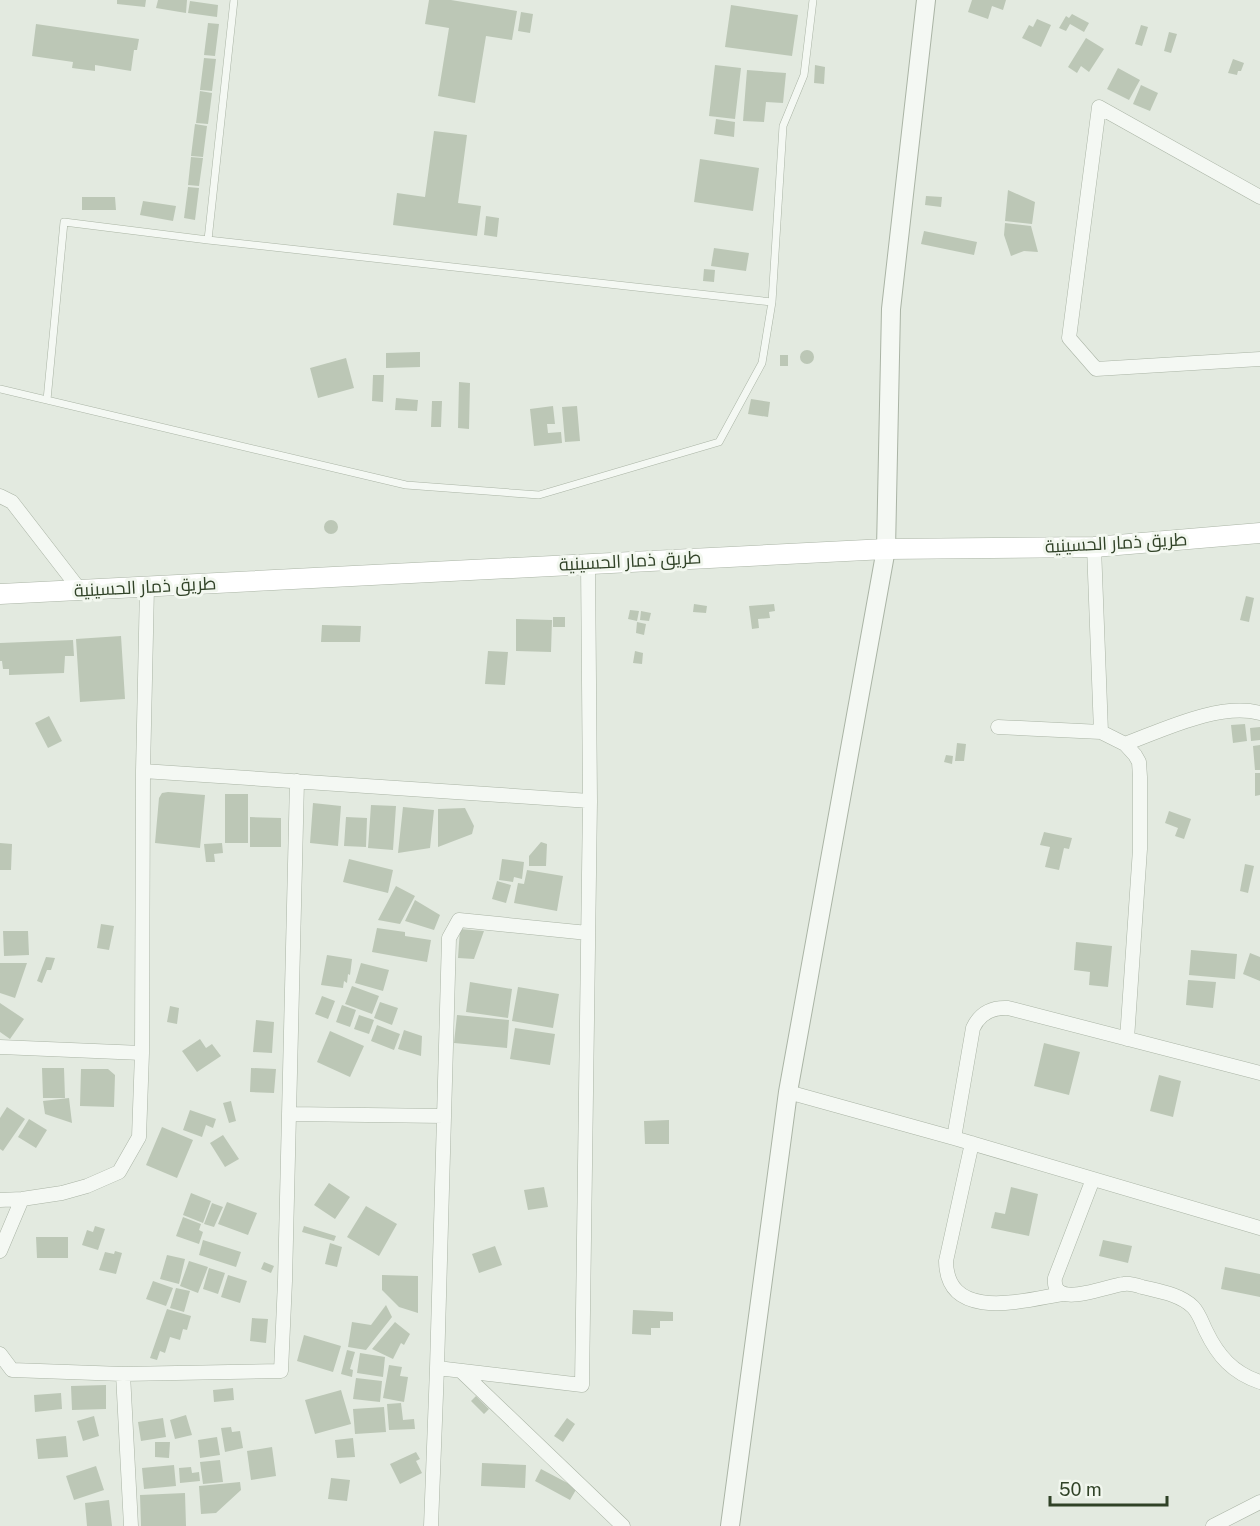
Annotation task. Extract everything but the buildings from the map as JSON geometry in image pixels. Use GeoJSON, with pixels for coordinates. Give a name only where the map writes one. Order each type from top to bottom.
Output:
{"type":"FeatureCollection","features":[{"type":"Feature","properties":{"kind":"main road","name":"طريق ذمار الحسينية"},"geometry":{"type":"LineString","coordinates":[[0,594],[886,549],[1094,547],[1260,533]]}},
{"type":"Feature","properties":{"kind":"street"},"geometry":{"type":"LineString","coordinates":[[730,1526],[788,1092],[886,549],[891,309],[926,0]]}},
{"type":"Feature","properties":{"kind":"street"},"geometry":{"type":"LineString","coordinates":[[1260,197],[1099,107],[1069,338],[1096,369],[1260,359]]}},
{"type":"Feature","properties":{"kind":"street"},"geometry":{"type":"LineString","coordinates":[[0,496],[12,502],[80,590]]}},
{"type":"Feature","properties":{"kind":"street"},"geometry":{"type":"LineString","coordinates":[[1094,547],[1101,732]]}},
{"type":"Feature","properties":{"kind":"street"},"geometry":{"type":"LineString","coordinates":[[437,1368],[582,1385],[590,801],[588,564]]}},
{"type":"Feature","properties":{"kind":"street"},"geometry":{"type":"LineString","coordinates":[[0,1200],[22,1199],[87,1186],[119,1172],[139,1137],[147,587]]}},
{"type":"Feature","properties":{"kind":"street"},"geometry":{"type":"LineString","coordinates":[[1125,744],[1211,713],[1233,710],[1260,712]]}},
{"type":"Feature","properties":{"kind":"street"},"geometry":{"type":"LineString","coordinates":[[998,727],[1101,732],[1125,744],[1136,755],[1139,762],[1140,849],[1127,1039]]}},
{"type":"Feature","properties":{"kind":"street"},"geometry":{"type":"LineString","coordinates":[[143,771],[590,801]]}},
{"type":"Feature","properties":{"kind":"street"},"geometry":{"type":"LineString","coordinates":[[0,1354],[12,1370],[123,1374],[280,1371],[285,1281],[297,782]]}},
{"type":"Feature","properties":{"kind":"street"},"geometry":{"type":"LineString","coordinates":[[431,1526],[449,938],[459,920],[588,933]]}},
{"type":"Feature","properties":{"kind":"street"},"geometry":{"type":"LineString","coordinates":[[954,1138],[973,1028],[981,1016],[994,1008],[1008,1008],[1260,1073]]}},
{"type":"Feature","properties":{"kind":"street"},"geometry":{"type":"LineString","coordinates":[[0,1047],[142,1053]]}},
{"type":"Feature","properties":{"kind":"street"},"geometry":{"type":"LineString","coordinates":[[788,1092],[972,1143],[1260,1228]]}},
{"type":"Feature","properties":{"kind":"street"},"geometry":{"type":"LineString","coordinates":[[289,1114],[444,1116]]}},
{"type":"Feature","properties":{"kind":"street"},"geometry":{"type":"LineString","coordinates":[[972,1143],[946,1261],[946,1269],[952,1283],[964,1295],[987,1304],[1004,1304],[1062,1294],[1073,1295],[1125,1284],[1140,1286],[1179,1298],[1195,1309],[1212,1344],[1226,1364],[1247,1378],[1260,1382]]}},
{"type":"Feature","properties":{"kind":"street"},"geometry":{"type":"LineString","coordinates":[[1062,1294],[1055,1286],[1055,1278],[1093,1179]]}},
{"type":"Feature","properties":{"kind":"street"},"geometry":{"type":"LineString","coordinates":[[0,1251],[22,1199]]}},
{"type":"Feature","properties":{"kind":"street"},"geometry":{"type":"LineString","coordinates":[[461,1371],[623,1526]]}},
{"type":"Feature","properties":{"kind":"street"},"geometry":{"type":"LineString","coordinates":[[123,1374],[131,1526]]}},
{"type":"Feature","properties":{"kind":"street"},"geometry":{"type":"LineString","coordinates":[[1213,1526],[1260,1502]]}},
{"type":"Feature","properties":{"kind":"lane"},"geometry":{"type":"LineString","coordinates":[[208,240],[234,0]]}},
{"type":"Feature","properties":{"kind":"lane"},"geometry":{"type":"LineString","coordinates":[[0,389],[406,485],[539,495],[719,442],[762,363],[772,302],[783,126],[804,75],[813,0]]}},
{"type":"Feature","properties":{"kind":"lane"},"geometry":{"type":"LineString","coordinates":[[48,400],[64,222],[772,302]]}}]}
